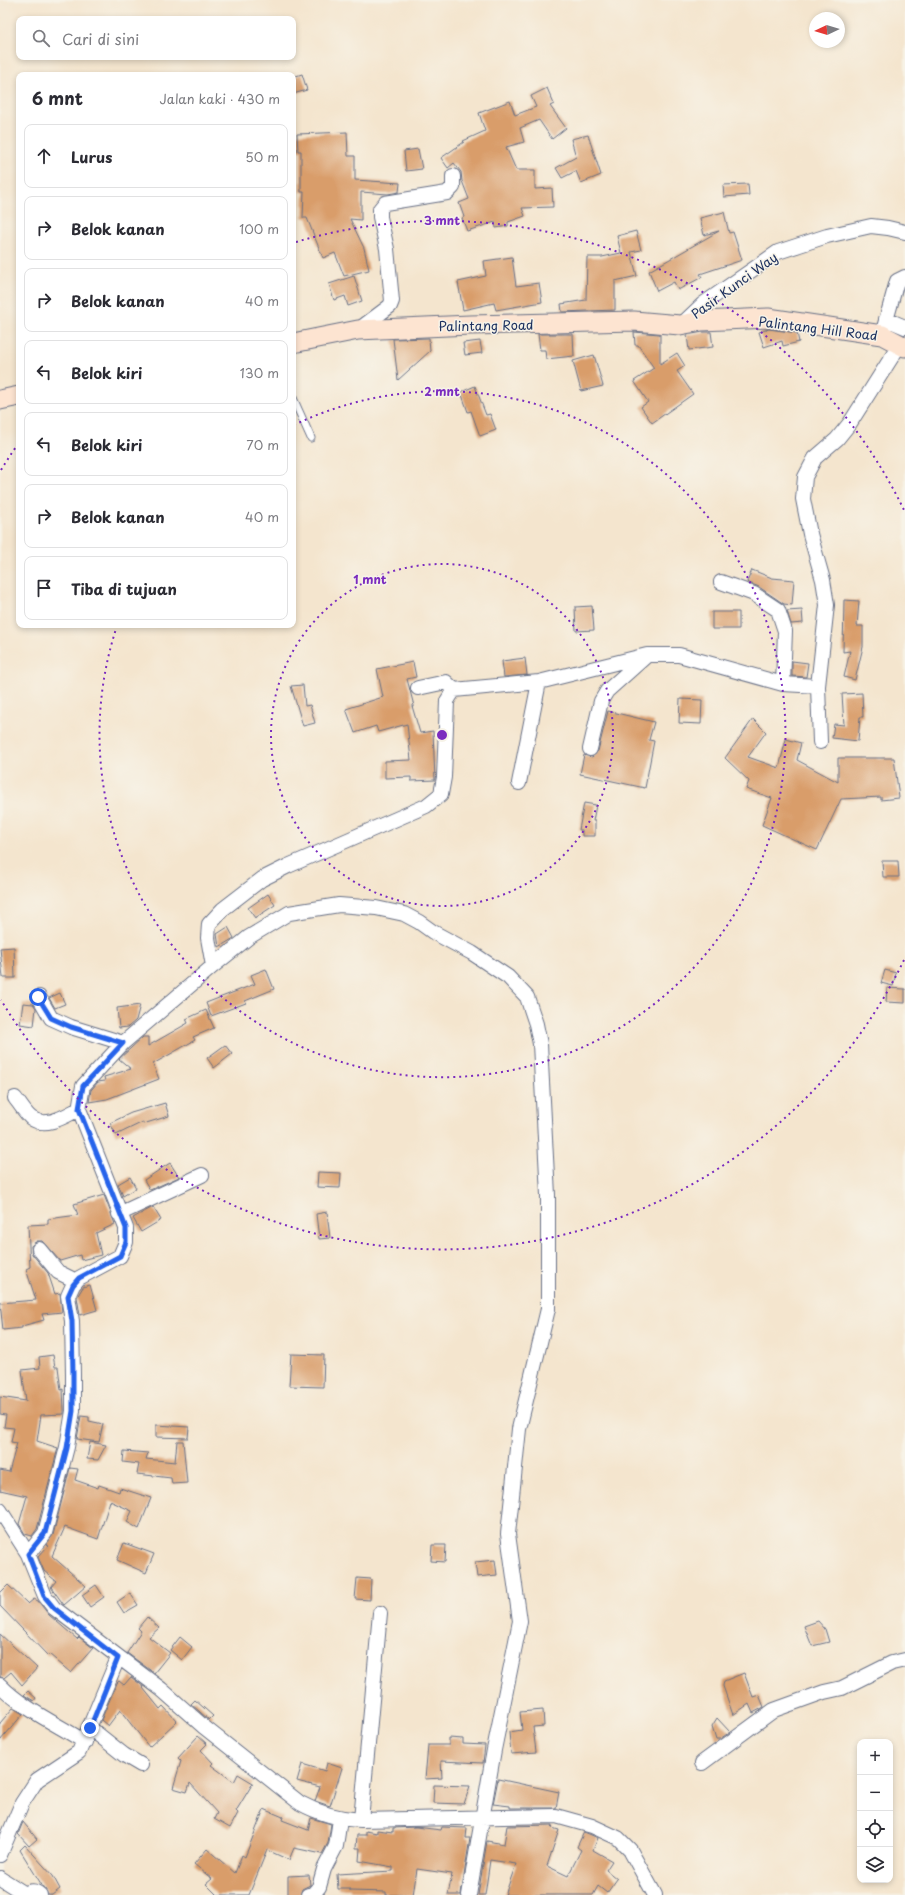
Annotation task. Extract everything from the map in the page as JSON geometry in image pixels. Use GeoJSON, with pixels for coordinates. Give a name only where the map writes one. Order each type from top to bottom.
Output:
{"type":"FeatureCollection","features":[{"type":"Feature","properties":{"kind":"street"},"geometry":{"type":"LineString","coordinates":[[358,330],[390,306],[392,301],[388,249],[380,217],[380,209],[385,203],[447,192],[452,187],[453,176]]}},
{"type":"Feature","properties":{"kind":"street","name":"Pasir Kunci Way"},"geometry":{"type":"LineString","coordinates":[[680,325],[704,304],[778,252],[827,236],[872,226],[905,232]]}},
{"type":"Feature","properties":{"kind":"street"},"geometry":{"type":"LineString","coordinates":[[884,327],[897,281],[905,277]]}},
{"type":"Feature","properties":{"kind":"street","name":"Palintang Hill Road"},"geometry":{"type":"LineString","coordinates":[[680,325],[702,321],[768,318],[884,327],[903,339]]}},
{"type":"Feature","properties":{"kind":"street","name":"Palintang Road"},"geometry":{"type":"LineString","coordinates":[[296,342],[358,330],[470,325],[634,321],[680,325]]}},
{"type":"Feature","properties":{"kind":"street"},"geometry":{"type":"LineString","coordinates":[[820,742],[818,686],[827,605],[823,580],[810,534],[803,499],[805,477],[815,458],[837,439],[850,423],[903,339]]}},
{"type":"Feature","properties":{"kind":"street"},"geometry":{"type":"LineString","coordinates":[[0,400],[16,397]]}},
{"type":"Feature","properties":{"kind":"street"},"geometry":{"type":"LineString","coordinates":[[720,582],[754,594],[778,610],[784,631],[782,684]]}},
{"type":"Feature","properties":{"kind":"street"},"geometry":{"type":"LineString","coordinates":[[454,690],[539,682],[647,655],[679,655],[782,684],[818,686]]}},
{"type":"Feature","properties":{"kind":"street"},"geometry":{"type":"LineString","coordinates":[[590,749],[600,701],[607,691],[647,655]]}},
{"type":"Feature","properties":{"kind":"street"},"geometry":{"type":"LineString","coordinates":[[418,688],[446,682],[454,690]]}},
{"type":"Feature","properties":{"kind":"street"},"geometry":{"type":"LineString","coordinates":[[519,783],[539,682]]}},
{"type":"Feature","properties":{"kind":"street"},"geometry":{"type":"LineString","coordinates":[[213,966],[208,938],[209,924],[223,909],[257,883],[288,866],[426,806],[441,794],[444,777],[447,701],[454,690]]}},
{"type":"Feature","properties":{"kind":"street"},"geometry":{"type":"LineString","coordinates":[[28,1554],[45,1533],[67,1448],[73,1411],[72,1321],[68,1296],[79,1278],[120,1256],[125,1248],[127,1237],[126,1228],[119,1214],[79,1109],[83,1086],[123,1043],[213,966],[249,937],[289,913],[339,905],[376,908],[404,914],[472,953],[508,977],[527,997],[536,1024],[540,1044],[548,1195],[548,1309],[519,1429],[508,1534],[520,1621],[482,1817],[470,1895]]}},
{"type":"Feature","properties":{"kind":"street"},"geometry":{"type":"LineString","coordinates":[[38,997],[51,1018],[71,1027],[123,1043]]}},
{"type":"Feature","properties":{"kind":"street"},"geometry":{"type":"LineString","coordinates":[[15,1098],[31,1118],[41,1123],[53,1121],[79,1109]]}},
{"type":"Feature","properties":{"kind":"street"},"geometry":{"type":"LineString","coordinates":[[119,1214],[202,1175]]}},
{"type":"Feature","properties":{"kind":"street"},"geometry":{"type":"LineString","coordinates":[[39,1249],[58,1272],[76,1281]]}},
{"type":"Feature","properties":{"kind":"street"},"geometry":{"type":"LineString","coordinates":[[0,1510],[28,1554],[44,1596],[54,1608],[118,1658],[161,1689],[204,1727],[300,1803],[340,1819],[361,1820],[556,1816],[592,1826],[618,1838],[630,1850],[655,1895]]}},
{"type":"Feature","properties":{"kind":"street"},"geometry":{"type":"LineString","coordinates":[[361,1820],[380,1613]]}},
{"type":"Feature","properties":{"kind":"street"},"geometry":{"type":"LineString","coordinates":[[0,1855],[22,1803],[37,1780],[80,1752],[118,1658]]}},
{"type":"Feature","properties":{"kind":"street"},"geometry":{"type":"LineString","coordinates":[[702,1762],[774,1710],[824,1692],[842,1688],[892,1663],[905,1660]]}},
{"type":"Feature","properties":{"kind":"street"},"geometry":{"type":"LineString","coordinates":[[0,1685],[7,1692],[35,1711],[85,1742]]}},
{"type":"Feature","properties":{"kind":"street"},"geometry":{"type":"LineString","coordinates":[[90,1728],[124,1755],[141,1765]]}},
{"type":"Feature","properties":{"kind":"street"},"geometry":{"type":"LineString","coordinates":[[308,1895],[313,1894],[319,1887],[324,1869],[336,1846],[340,1819]]}},
{"type":"Feature","properties":{"kind":"street"},"geometry":{"type":"LineString","coordinates":[[0,1878],[25,1894],[36,1891],[40,1895]]}},
{"type":"Feature","properties":{"kind":"lane"},"geometry":{"type":"LineString","coordinates":[[296,405],[311,438]]}},
{"type":"Feature","properties":{"kind":"building"},"geometry":{"type":"Polygon","coordinates":[[[302,74],[307,90],[296,93],[296,76],[302,74]]]}},
{"type":"Feature","properties":{"kind":"building"},"geometry":{"type":"Polygon","coordinates":[[[547,88],[554,104],[550,106],[566,128],[552,139],[539,120],[520,128],[524,142],[506,147],[516,170],[535,170],[535,189],[552,188],[553,207],[522,208],[525,216],[508,222],[508,226],[496,228],[495,222],[467,231],[462,218],[464,217],[459,203],[469,199],[462,181],[461,172],[454,163],[448,168],[441,158],[464,142],[463,141],[485,131],[479,113],[510,101],[515,115],[536,107],[531,96],[547,88]]]}},
{"type":"Feature","properties":{"kind":"building"},"geometry":{"type":"Polygon","coordinates":[[[347,132],[348,156],[355,156],[355,180],[400,183],[399,192],[388,194],[361,192],[361,220],[350,219],[364,248],[369,270],[344,276],[335,253],[323,258],[307,218],[303,218],[304,192],[301,192],[301,151],[298,151],[297,134],[347,132]]]}},
{"type":"Feature","properties":{"kind":"building"},"geometry":{"type":"Polygon","coordinates":[[[588,135],[601,175],[581,183],[576,171],[562,178],[556,168],[576,157],[571,139],[588,135]]]}},
{"type":"Feature","properties":{"kind":"building"},"geometry":{"type":"Polygon","coordinates":[[[418,149],[422,169],[406,171],[404,151],[418,149]]]}},
{"type":"Feature","properties":{"kind":"building"},"geometry":{"type":"Polygon","coordinates":[[[748,184],[749,195],[724,197],[723,185],[748,184]]]}},
{"type":"Feature","properties":{"kind":"building"},"geometry":{"type":"Polygon","coordinates":[[[724,212],[729,233],[733,232],[742,260],[700,274],[702,277],[678,290],[674,282],[657,291],[649,271],[719,231],[704,235],[700,218],[724,212]]]}},
{"type":"Feature","properties":{"kind":"building"},"geometry":{"type":"Polygon","coordinates":[[[636,231],[641,250],[631,252],[637,276],[615,281],[615,310],[562,312],[561,304],[586,300],[587,257],[602,257],[621,253],[617,236],[636,231]]]}},
{"type":"Feature","properties":{"kind":"building"},"geometry":{"type":"Polygon","coordinates":[[[512,257],[516,286],[539,283],[542,302],[496,310],[494,303],[463,310],[458,282],[486,276],[484,261],[512,257]]]}},
{"type":"Feature","properties":{"kind":"building"},"geometry":{"type":"Polygon","coordinates":[[[354,276],[362,301],[348,306],[345,296],[334,300],[329,284],[354,276]]]}},
{"type":"Feature","properties":{"kind":"building"},"geometry":{"type":"Polygon","coordinates":[[[769,329],[797,333],[799,342],[783,346],[782,341],[764,347],[759,332],[769,329]]]}},
{"type":"Feature","properties":{"kind":"building"},"geometry":{"type":"Polygon","coordinates":[[[634,332],[660,334],[660,364],[677,353],[685,366],[677,371],[693,394],[652,423],[641,407],[648,402],[634,381],[654,368],[638,345],[635,345],[634,332]]]}},
{"type":"Feature","properties":{"kind":"building"},"geometry":{"type":"Polygon","coordinates":[[[711,332],[713,347],[689,350],[687,335],[711,332]]]}},
{"type":"Feature","properties":{"kind":"building"},"geometry":{"type":"Polygon","coordinates":[[[538,334],[573,334],[574,356],[546,359],[545,350],[540,350],[538,334]]]}},
{"type":"Feature","properties":{"kind":"building"},"geometry":{"type":"Polygon","coordinates":[[[429,338],[430,351],[398,380],[393,339],[429,338]]]}},
{"type":"Feature","properties":{"kind":"building"},"geometry":{"type":"Polygon","coordinates":[[[480,341],[482,353],[465,355],[463,343],[480,341]]]}},
{"type":"Feature","properties":{"kind":"building"},"geometry":{"type":"Polygon","coordinates":[[[594,355],[603,386],[581,391],[573,361],[594,355]]]}},
{"type":"Feature","properties":{"kind":"building"},"geometry":{"type":"Polygon","coordinates":[[[475,386],[486,415],[490,414],[496,430],[480,436],[471,411],[468,412],[461,392],[475,386]]]}},
{"type":"Feature","properties":{"kind":"building"},"geometry":{"type":"Polygon","coordinates":[[[752,570],[772,578],[794,580],[792,605],[784,604],[759,587],[747,582],[752,570]]]}},
{"type":"Feature","properties":{"kind":"building"},"geometry":{"type":"Polygon","coordinates":[[[844,600],[859,601],[857,626],[863,626],[863,647],[855,680],[844,677],[850,651],[843,652],[844,600]]]}},
{"type":"Feature","properties":{"kind":"building"},"geometry":{"type":"Polygon","coordinates":[[[592,606],[594,630],[576,631],[575,607],[592,606]]]}},
{"type":"Feature","properties":{"kind":"building"},"geometry":{"type":"Polygon","coordinates":[[[802,610],[803,623],[791,624],[787,611],[802,610]]]}},
{"type":"Feature","properties":{"kind":"building"},"geometry":{"type":"Polygon","coordinates":[[[712,612],[739,612],[739,629],[712,629],[712,612]]]}},
{"type":"Feature","properties":{"kind":"building"},"geometry":{"type":"Polygon","coordinates":[[[525,658],[527,675],[504,677],[502,661],[525,658]]]}},
{"type":"Feature","properties":{"kind":"building"},"geometry":{"type":"Polygon","coordinates":[[[792,661],[808,663],[806,677],[792,676],[792,661]]]}},
{"type":"Feature","properties":{"kind":"building"},"geometry":{"type":"Polygon","coordinates":[[[413,662],[416,677],[407,679],[414,706],[412,706],[420,733],[433,731],[435,780],[411,781],[411,777],[385,778],[385,761],[411,760],[407,724],[378,732],[376,726],[355,733],[346,709],[383,697],[377,669],[413,662]]]}},
{"type":"Feature","properties":{"kind":"building"},"geometry":{"type":"Polygon","coordinates":[[[303,685],[305,706],[310,705],[315,723],[303,726],[291,686],[303,685]]]}},
{"type":"Feature","properties":{"kind":"building"},"geometry":{"type":"Polygon","coordinates":[[[862,693],[863,717],[860,717],[858,741],[832,738],[834,724],[844,725],[842,694],[862,693]]]}},
{"type":"Feature","properties":{"kind":"building"},"geometry":{"type":"Polygon","coordinates":[[[680,699],[702,700],[701,724],[679,723],[680,699]]]}},
{"type":"Feature","properties":{"kind":"building"},"geometry":{"type":"Polygon","coordinates":[[[608,711],[654,722],[649,740],[654,741],[645,788],[580,774],[584,755],[592,757],[598,751],[608,711]]]}},
{"type":"Feature","properties":{"kind":"building"},"geometry":{"type":"Polygon","coordinates":[[[753,719],[766,732],[748,757],[779,768],[786,739],[801,743],[797,760],[838,782],[838,758],[894,758],[899,798],[881,800],[881,797],[841,799],[817,850],[762,825],[772,798],[746,789],[749,781],[725,758],[753,719]]]}},
{"type":"Feature","properties":{"kind":"building"},"geometry":{"type":"Polygon","coordinates":[[[584,803],[596,805],[593,821],[595,821],[595,836],[582,836],[582,830],[579,830],[584,803]]]}},
{"type":"Feature","properties":{"kind":"building"},"geometry":{"type":"Polygon","coordinates":[[[882,861],[898,861],[899,877],[883,877],[882,861]]]}},
{"type":"Feature","properties":{"kind":"building"},"geometry":{"type":"Polygon","coordinates":[[[268,894],[275,905],[255,918],[248,908],[268,894]]]}},
{"type":"Feature","properties":{"kind":"building"},"geometry":{"type":"Polygon","coordinates":[[[228,927],[234,938],[219,947],[217,934],[228,927]]]}},
{"type":"Feature","properties":{"kind":"building"},"geometry":{"type":"Polygon","coordinates":[[[14,947],[15,978],[3,978],[0,948],[14,947]]]}},
{"type":"Feature","properties":{"kind":"building"},"geometry":{"type":"Polygon","coordinates":[[[266,969],[274,989],[245,1001],[246,1003],[211,1016],[206,1003],[255,984],[251,975],[266,969]]]}},
{"type":"Feature","properties":{"kind":"building"},"geometry":{"type":"Polygon","coordinates":[[[885,970],[896,973],[893,986],[881,983],[885,970]]]}},
{"type":"Feature","properties":{"kind":"building"},"geometry":{"type":"Polygon","coordinates":[[[887,988],[905,989],[905,1003],[886,1002],[887,988]]]}},
{"type":"Feature","properties":{"kind":"building"},"geometry":{"type":"Polygon","coordinates":[[[60,993],[65,1004],[55,1008],[49,998],[60,993]]]}},
{"type":"Feature","properties":{"kind":"building"},"geometry":{"type":"Polygon","coordinates":[[[23,1003],[33,1004],[36,1008],[34,1026],[20,1024],[23,1003]]]}},
{"type":"Feature","properties":{"kind":"building"},"geometry":{"type":"Polygon","coordinates":[[[140,1005],[136,1020],[128,1027],[119,1028],[117,1008],[140,1005]]]}},
{"type":"Feature","properties":{"kind":"building"},"geometry":{"type":"Polygon","coordinates":[[[206,1010],[214,1028],[193,1037],[195,1040],[153,1064],[159,1079],[107,1099],[89,1102],[91,1090],[98,1082],[105,1081],[104,1077],[131,1069],[119,1059],[143,1037],[148,1037],[148,1046],[188,1023],[186,1019],[206,1010]]]}},
{"type":"Feature","properties":{"kind":"building"},"geometry":{"type":"Polygon","coordinates":[[[225,1045],[232,1054],[214,1068],[207,1058],[225,1045]]]}},
{"type":"Feature","properties":{"kind":"building"},"geometry":{"type":"Polygon","coordinates":[[[165,1103],[169,1116],[143,1124],[143,1122],[116,1135],[110,1123],[131,1113],[165,1103]]]}},
{"type":"Feature","properties":{"kind":"building"},"geometry":{"type":"Polygon","coordinates":[[[170,1163],[179,1177],[150,1190],[144,1180],[170,1163]]]}},
{"type":"Feature","properties":{"kind":"building"},"geometry":{"type":"Polygon","coordinates":[[[318,1172],[341,1173],[340,1188],[317,1187],[318,1172]]]}},
{"type":"Feature","properties":{"kind":"building"},"geometry":{"type":"Polygon","coordinates":[[[130,1177],[136,1188],[123,1196],[118,1184],[130,1177]]]}},
{"type":"Feature","properties":{"kind":"building"},"geometry":{"type":"Polygon","coordinates":[[[104,1195],[115,1224],[96,1233],[101,1255],[81,1260],[80,1255],[60,1261],[42,1241],[37,1241],[31,1246],[32,1254],[48,1273],[55,1294],[60,1293],[62,1312],[42,1314],[44,1320],[22,1326],[22,1328],[3,1330],[0,1303],[36,1300],[26,1269],[30,1267],[28,1225],[48,1224],[48,1219],[78,1215],[74,1204],[104,1195]]]}},
{"type":"Feature","properties":{"kind":"building"},"geometry":{"type":"Polygon","coordinates":[[[153,1207],[161,1220],[141,1232],[133,1218],[153,1207]]]}},
{"type":"Feature","properties":{"kind":"building"},"geometry":{"type":"Polygon","coordinates":[[[327,1212],[330,1238],[319,1239],[316,1214],[327,1212]]]}},
{"type":"Feature","properties":{"kind":"building"},"geometry":{"type":"Polygon","coordinates":[[[90,1285],[97,1310],[80,1315],[77,1297],[83,1287],[90,1285]]]}},
{"type":"Feature","properties":{"kind":"building"},"geometry":{"type":"Polygon","coordinates":[[[291,1354],[324,1355],[323,1387],[289,1386],[291,1354]]]}},
{"type":"Feature","properties":{"kind":"building"},"geometry":{"type":"Polygon","coordinates":[[[53,1355],[55,1367],[58,1367],[61,1390],[63,1389],[64,1414],[41,1415],[37,1441],[58,1448],[37,1529],[32,1536],[25,1534],[19,1524],[27,1496],[0,1490],[0,1470],[9,1472],[17,1443],[11,1442],[14,1428],[4,1427],[6,1415],[0,1414],[0,1397],[26,1401],[22,1370],[40,1368],[39,1357],[53,1355]]]}},
{"type":"Feature","properties":{"kind":"building"},"geometry":{"type":"Polygon","coordinates":[[[81,1416],[89,1417],[89,1421],[103,1424],[99,1442],[77,1439],[81,1416]]]}},
{"type":"Feature","properties":{"kind":"building"},"geometry":{"type":"Polygon","coordinates":[[[156,1425],[189,1427],[188,1438],[156,1437],[156,1425]]]}},
{"type":"Feature","properties":{"kind":"building"},"geometry":{"type":"Polygon","coordinates":[[[177,1441],[183,1441],[187,1483],[172,1484],[171,1478],[137,1474],[139,1464],[123,1462],[124,1451],[148,1453],[146,1459],[175,1462],[177,1441]]]}},
{"type":"Feature","properties":{"kind":"building"},"geometry":{"type":"Polygon","coordinates":[[[90,1442],[106,1445],[98,1460],[87,1459],[90,1442]]]}},
{"type":"Feature","properties":{"kind":"building"},"geometry":{"type":"Polygon","coordinates":[[[70,1468],[78,1469],[75,1480],[98,1488],[99,1485],[119,1492],[120,1488],[151,1498],[139,1529],[127,1522],[132,1511],[110,1501],[98,1539],[65,1527],[52,1556],[86,1586],[64,1605],[51,1587],[56,1581],[44,1571],[38,1557],[48,1546],[46,1545],[53,1535],[70,1468]]]}},
{"type":"Feature","properties":{"kind":"building"},"geometry":{"type":"Polygon","coordinates":[[[124,1543],[154,1554],[146,1573],[117,1560],[124,1543]]]}},
{"type":"Feature","properties":{"kind":"building"},"geometry":{"type":"Polygon","coordinates":[[[432,1545],[446,1545],[445,1562],[431,1561],[432,1545]]]}},
{"type":"Feature","properties":{"kind":"building"},"geometry":{"type":"Polygon","coordinates":[[[495,1560],[497,1575],[477,1577],[475,1562],[495,1560]]]}},
{"type":"Feature","properties":{"kind":"building"},"geometry":{"type":"Polygon","coordinates":[[[357,1578],[371,1579],[370,1600],[355,1599],[357,1578]]]}},
{"type":"Feature","properties":{"kind":"building"},"geometry":{"type":"Polygon","coordinates":[[[8,1585],[28,1604],[34,1599],[38,1601],[49,1615],[77,1639],[79,1637],[93,1648],[71,1673],[49,1654],[48,1656],[0,1606],[0,1593],[8,1585]]]}},
{"type":"Feature","properties":{"kind":"building"},"geometry":{"type":"Polygon","coordinates":[[[96,1585],[104,1597],[90,1607],[82,1595],[96,1585]]]}},
{"type":"Feature","properties":{"kind":"building"},"geometry":{"type":"Polygon","coordinates":[[[130,1593],[138,1605],[124,1613],[117,1602],[130,1593]]]}},
{"type":"Feature","properties":{"kind":"building"},"geometry":{"type":"Polygon","coordinates":[[[147,1617],[159,1628],[149,1637],[170,1653],[154,1673],[127,1653],[141,1631],[138,1628],[147,1617]]]}},
{"type":"Feature","properties":{"kind":"building"},"geometry":{"type":"Polygon","coordinates":[[[818,1621],[825,1629],[829,1642],[812,1646],[804,1626],[818,1621]]]}},
{"type":"Feature","properties":{"kind":"building"},"geometry":{"type":"Polygon","coordinates":[[[0,1634],[37,1668],[22,1685],[11,1672],[4,1678],[0,1677],[0,1634]]]}},
{"type":"Feature","properties":{"kind":"building"},"geometry":{"type":"Polygon","coordinates":[[[180,1637],[192,1647],[182,1660],[170,1650],[180,1637]]]}},
{"type":"Feature","properties":{"kind":"building"},"geometry":{"type":"Polygon","coordinates":[[[744,1673],[753,1697],[759,1695],[764,1707],[753,1713],[749,1704],[733,1715],[723,1686],[724,1681],[744,1673]]]}},
{"type":"Feature","properties":{"kind":"building"},"geometry":{"type":"Polygon","coordinates":[[[131,1677],[144,1687],[143,1688],[160,1709],[163,1706],[177,1721],[149,1747],[120,1710],[108,1726],[101,1720],[117,1683],[119,1681],[124,1685],[131,1677]]]}},
{"type":"Feature","properties":{"kind":"building"},"geometry":{"type":"Polygon","coordinates":[[[28,1691],[36,1698],[34,1701],[24,1695],[28,1691]]]}},
{"type":"Feature","properties":{"kind":"building"},"geometry":{"type":"Polygon","coordinates":[[[195,1700],[213,1716],[209,1720],[191,1704],[195,1700]]]}},
{"type":"Feature","properties":{"kind":"building"},"geometry":{"type":"Polygon","coordinates":[[[13,1708],[23,1714],[0,1741],[0,1723],[13,1708]]]}},
{"type":"Feature","properties":{"kind":"building"},"geometry":{"type":"Polygon","coordinates":[[[543,1710],[544,1726],[533,1727],[536,1752],[511,1754],[509,1732],[522,1730],[520,1712],[543,1710]]]}},
{"type":"Feature","properties":{"kind":"building"},"geometry":{"type":"Polygon","coordinates":[[[717,1718],[730,1732],[720,1739],[716,1739],[712,1726],[717,1718]]]}},
{"type":"Feature","properties":{"kind":"building"},"geometry":{"type":"Polygon","coordinates":[[[198,1736],[207,1744],[201,1750],[213,1763],[211,1765],[234,1782],[238,1774],[253,1783],[236,1811],[238,1813],[230,1828],[214,1819],[217,1813],[190,1783],[187,1792],[173,1788],[181,1761],[178,1758],[198,1736]]]}},
{"type":"Feature","properties":{"kind":"building"},"geometry":{"type":"Polygon","coordinates":[[[449,1738],[463,1739],[463,1744],[485,1745],[483,1763],[441,1761],[442,1778],[425,1779],[428,1745],[449,1745],[449,1738]]]}},
{"type":"Feature","properties":{"kind":"building"},"geometry":{"type":"Polygon","coordinates":[[[327,1763],[342,1768],[330,1806],[315,1801],[320,1787],[297,1781],[302,1764],[325,1771],[327,1763]]]}},
{"type":"Feature","properties":{"kind":"building"},"geometry":{"type":"Polygon","coordinates":[[[498,1779],[559,1792],[556,1808],[510,1808],[510,1806],[493,1804],[498,1779]]]}},
{"type":"Feature","properties":{"kind":"building"},"geometry":{"type":"Polygon","coordinates":[[[434,1785],[470,1786],[464,1804],[433,1803],[434,1785]]]}},
{"type":"Feature","properties":{"kind":"building"},"geometry":{"type":"Polygon","coordinates":[[[264,1809],[283,1817],[282,1820],[308,1830],[311,1818],[331,1824],[328,1843],[322,1854],[294,1848],[289,1860],[267,1850],[249,1895],[217,1895],[206,1884],[212,1879],[194,1864],[207,1849],[235,1873],[242,1855],[245,1857],[264,1809]]]}},
{"type":"Feature","properties":{"kind":"building"},"geometry":{"type":"Polygon","coordinates":[[[23,1822],[37,1839],[29,1846],[18,1834],[23,1822]]]}},
{"type":"Feature","properties":{"kind":"building"},"geometry":{"type":"Polygon","coordinates":[[[553,1825],[552,1828],[559,1830],[547,1866],[568,1876],[581,1850],[577,1847],[584,1832],[598,1838],[593,1850],[612,1861],[606,1870],[617,1879],[607,1893],[598,1886],[593,1895],[505,1895],[516,1864],[490,1860],[485,1895],[478,1895],[487,1841],[504,1844],[507,1826],[553,1825]]]}},
{"type":"Feature","properties":{"kind":"building"},"geometry":{"type":"Polygon","coordinates":[[[416,1827],[441,1830],[442,1827],[467,1828],[466,1838],[470,1838],[461,1895],[448,1895],[452,1874],[417,1869],[413,1895],[386,1895],[386,1892],[350,1891],[350,1889],[338,1889],[337,1874],[393,1871],[393,1867],[359,1861],[360,1848],[356,1848],[357,1835],[366,1835],[366,1831],[377,1833],[377,1830],[393,1832],[393,1828],[416,1827]]]}},
{"type":"Feature","properties":{"kind":"building"},"geometry":{"type":"Polygon","coordinates":[[[25,1845],[53,1876],[60,1889],[52,1895],[48,1895],[20,1850],[25,1845]]]}},
{"type":"Feature","properties":{"kind":"building"},"geometry":{"type":"Polygon","coordinates":[[[309,1875],[310,1885],[302,1889],[300,1895],[288,1895],[288,1876],[309,1875]]]}},
{"type":"Feature","properties":{"kind":"route"},"geometry":{"type":"LineString","coordinates":[[38,997],[51,1018],[71,1027],[123,1043],[83,1086],[79,1109],[119,1214],[126,1228],[127,1237],[125,1248],[120,1256],[79,1278],[73,1285],[68,1296],[72,1321],[73,1411],[67,1448],[45,1533],[28,1554],[44,1596],[54,1608],[118,1658],[90,1728]]}}]}
